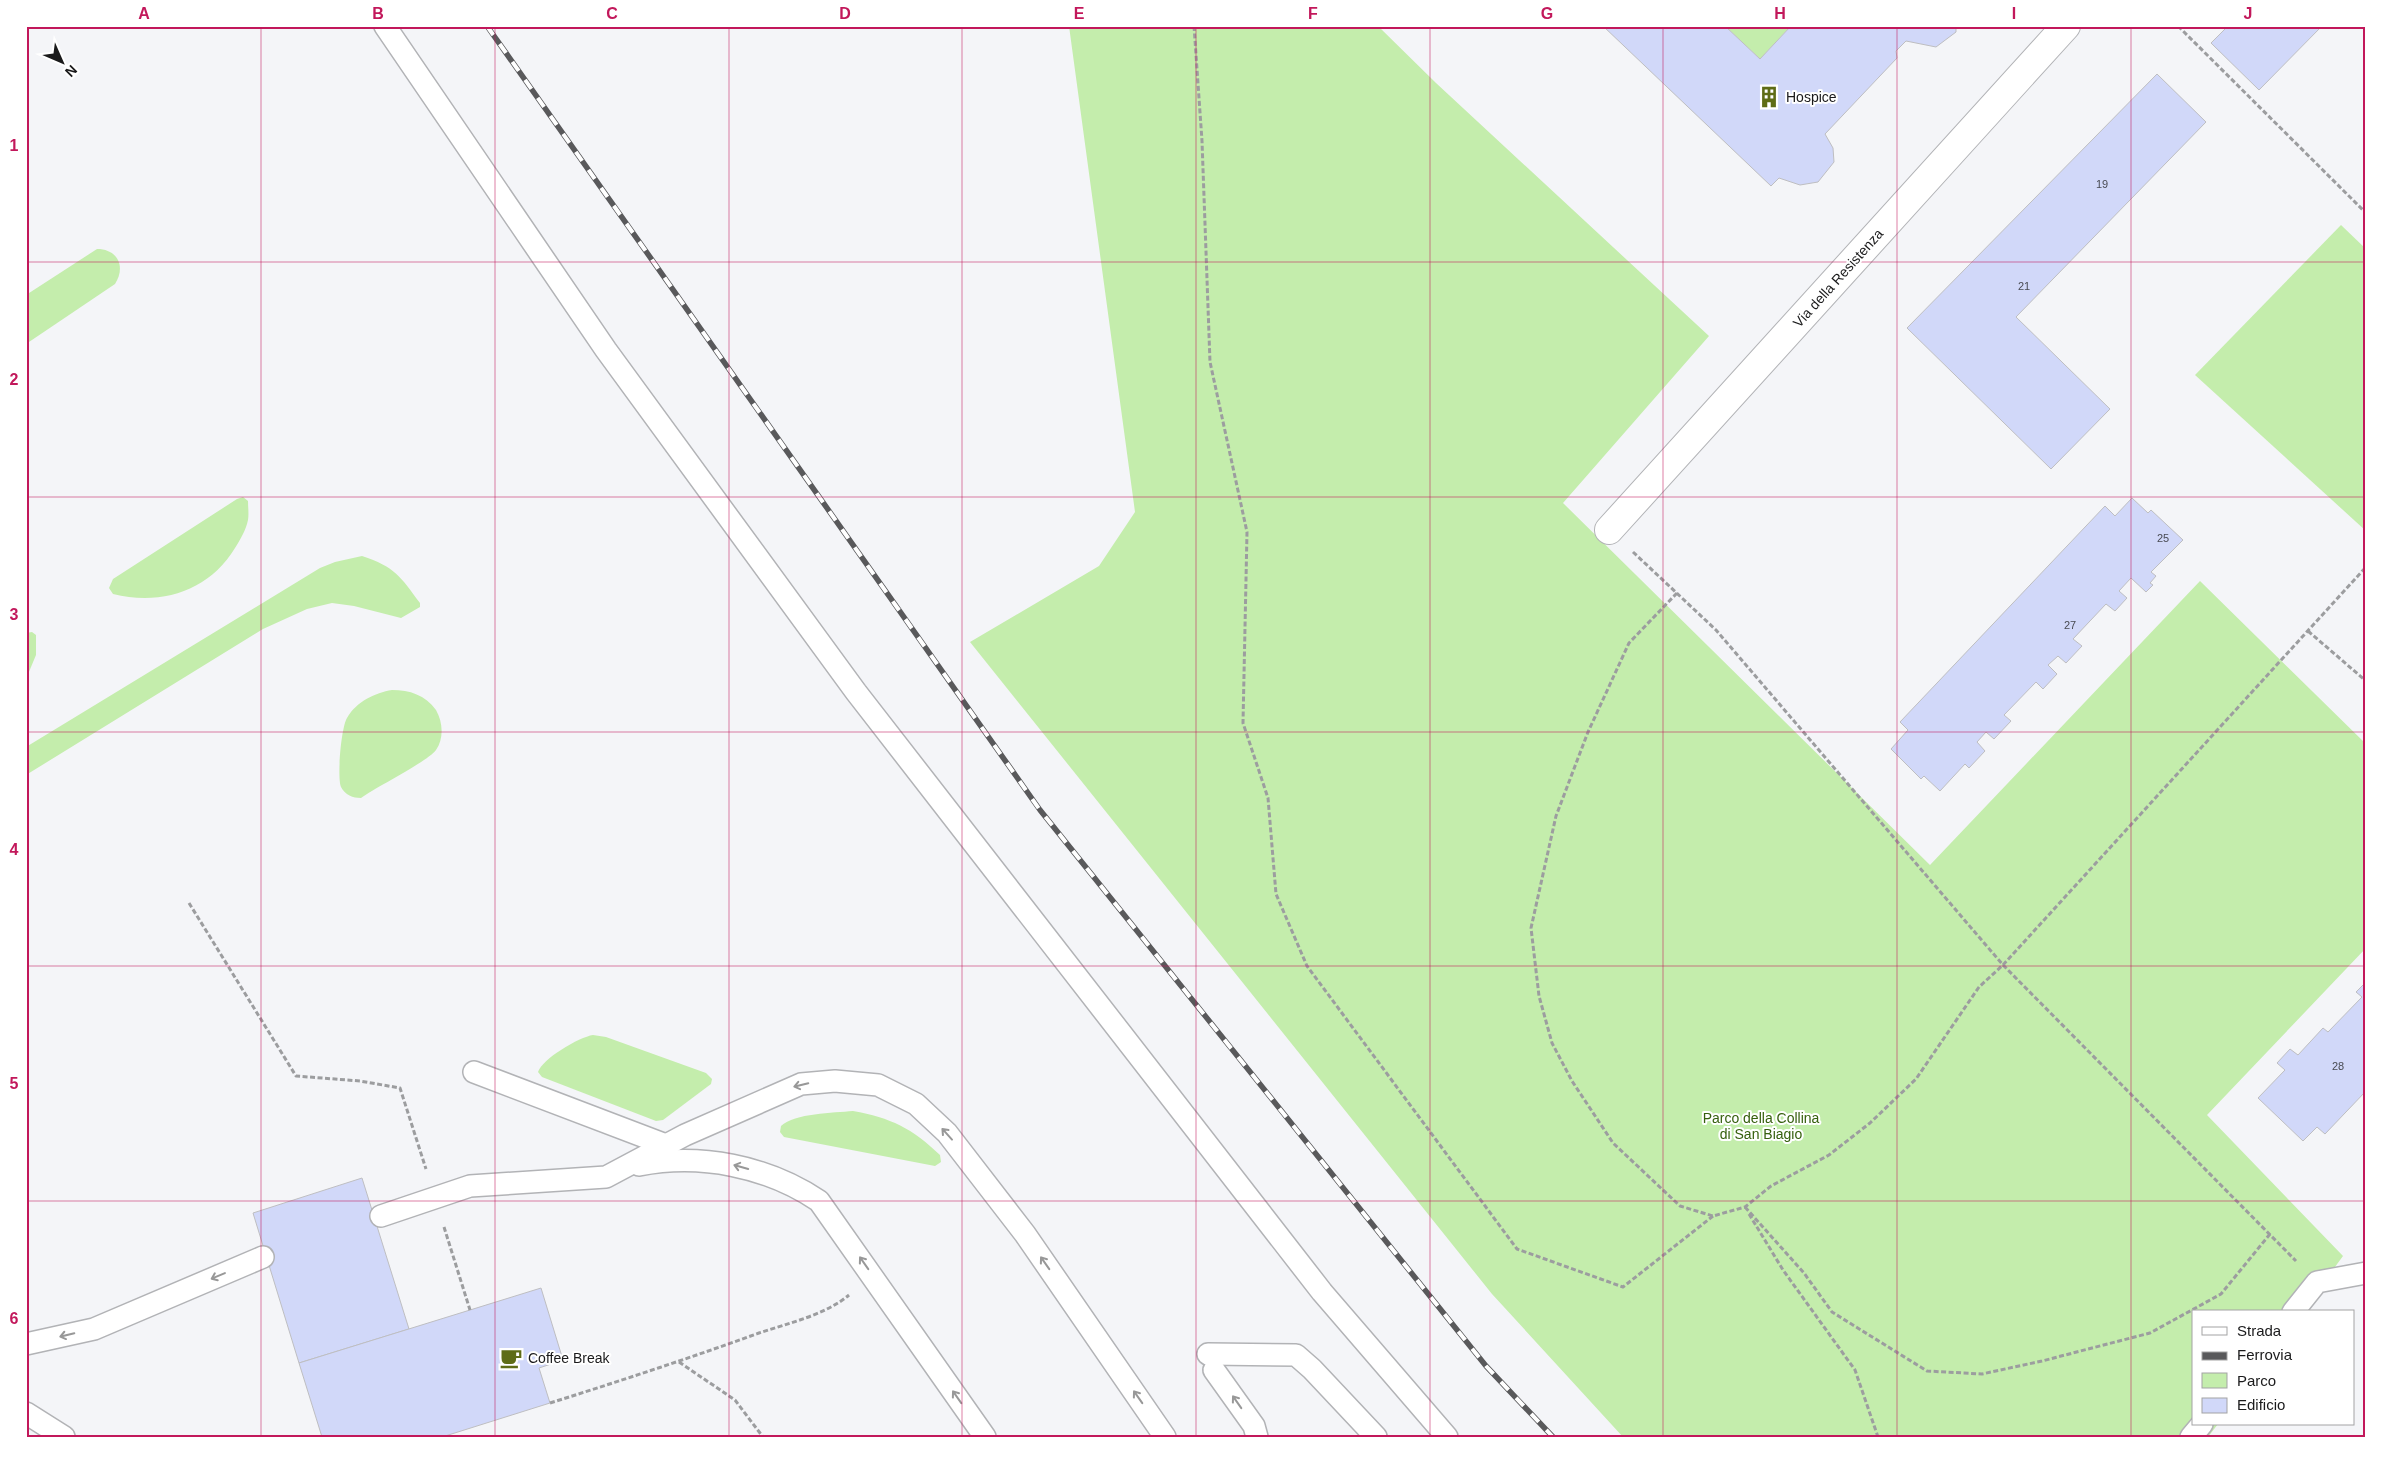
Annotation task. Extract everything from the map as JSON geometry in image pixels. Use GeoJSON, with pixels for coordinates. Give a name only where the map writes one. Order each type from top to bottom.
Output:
{"type":"FeatureCollection","features":[{"type":"Feature","properties":{"kind":"street","name":"Via della Resistenza"},"geometry":{"type":"LineString","coordinates":[[1609,530],[1653,498],[2066,26]]}},
{"type":"Feature","properties":{"kind":"lane"},"geometry":{"type":"LineString","coordinates":[[385,26],[606,350],[856,692],[1322,1292],[1447,1437]]}},
{"type":"Feature","properties":{"kind":"lane"},"geometry":{"type":"LineString","coordinates":[[474,1072],[666,1145]]}},
{"type":"Feature","properties":{"kind":"lane"},"geometry":{"type":"LineString","coordinates":[[381,1216],[470,1186],[606,1177],[666,1145],[801,1084],[835,1081],[878,1085],[916,1104],[947,1133],[1025,1234],[1165,1437]]}},
{"type":"Feature","properties":{"kind":"lane"},"geometry":{"type":"LineString","coordinates":[[623,1168],[669,1161],[732,1164],[796,1185],[819,1201],[985,1437]]}},
{"type":"Feature","properties":{"kind":"lane"},"geometry":{"type":"LineString","coordinates":[[26,1344],[94,1329],[263,1256]]}},
{"type":"Feature","properties":{"kind":"lane"},"geometry":{"type":"LineString","coordinates":[[2295,1310],[2317,1282],[2366,1273]]}},
{"type":"Feature","properties":{"kind":"lane"},"geometry":{"type":"LineString","coordinates":[[1257,1437],[1254,1426],[1211,1362],[1296,1355],[1312,1369],[1376,1437]]}},
{"type":"Feature","properties":{"kind":"lane"},"geometry":{"type":"LineString","coordinates":[[26,1413],[64,1437]]}},
{"type":"Feature","properties":{"kind":"lane"},"geometry":{"type":"LineString","coordinates":[[2192,1437],[2200,1426]]}},
{"type":"Feature","properties":{"kind":"path"},"geometry":{"type":"LineString","coordinates":[[1194,26],[1202,141],[1210,362],[1247,532],[1243,723],[1268,798],[1276,894],[1307,966],[1518,1249],[1624,1287],[1713,1216],[1745,1207],[1771,1186],[1829,1155],[1870,1123],[1916,1079],[1980,986],[2003,965],[2366,567]]}},
{"type":"Feature","properties":{"kind":"path"},"geometry":{"type":"LineString","coordinates":[[2178,26],[2366,213]]}},
{"type":"Feature","properties":{"kind":"path"},"geometry":{"type":"LineString","coordinates":[[1609,530],[1716,630],[2003,965],[2317,1282]]}},
{"type":"Feature","properties":{"kind":"path"},"geometry":{"type":"LineString","coordinates":[[1677,593],[1629,643],[1588,732],[1556,816],[1531,928],[1539,996],[1552,1043],[1572,1081],[1613,1143],[1680,1206],[1713,1216]]}},
{"type":"Feature","properties":{"kind":"path"},"geometry":{"type":"LineString","coordinates":[[2308,631],[2366,681]]}},
{"type":"Feature","properties":{"kind":"path"},"geometry":{"type":"LineString","coordinates":[[189,903],[296,1076],[360,1081],[400,1088],[470,1310]]}},
{"type":"Feature","properties":{"kind":"path"},"geometry":{"type":"LineString","coordinates":[[1745,1207],[1804,1273],[1832,1312],[1927,1371],[1982,1374],[2042,1361],[2150,1333],[2221,1294],[2270,1234]]}},
{"type":"Feature","properties":{"kind":"path"},"geometry":{"type":"LineString","coordinates":[[1745,1207],[1783,1270],[1855,1370],[1878,1437]]}},
{"type":"Feature","properties":{"kind":"path"},"geometry":{"type":"LineString","coordinates":[[550,1403],[679,1362],[838,1304],[873,1276]]}},
{"type":"Feature","properties":{"kind":"path"},"geometry":{"type":"LineString","coordinates":[[679,1362],[735,1400],[763,1437]]}},
{"type":"Feature","properties":{"kind":"green space","name":"Parco della Collina di San Biagio"},"geometry":{"type":"Polygon","coordinates":[[[1069,26],[1378,26],[1436,83],[1709,336],[1563,503],[1930,865],[2200,581],[2366,744],[2366,948],[2207,1115],[2343,1256],[2303,1310],[2192,1310],[2192,1426],[2216,1426],[2208,1437],[1623,1437],[1492,1294],[970,642],[1099,566],[1135,512],[1069,26]]]}},
{"type":"Feature","properties":{"kind":"green space"},"geometry":{"type":"Polygon","coordinates":[[[1725,26],[1791,26],[1760,59],[1725,26]]]}},
{"type":"Feature","properties":{"kind":"green space"},"geometry":{"type":"Polygon","coordinates":[[[2341,225],[2366,249],[2366,531],[2195,375],[2341,225]]]}},
{"type":"Feature","properties":{"kind":"green space"},"geometry":{"type":"Polygon","coordinates":[[[97,249],[110,252],[118,260],[120,271],[115,284],[26,344],[26,295],[97,249]]]}},
{"type":"Feature","properties":{"kind":"green space"},"geometry":{"type":"Polygon","coordinates":[[[243,497],[248,501],[246,527],[235,548],[212,575],[198,585],[166,596],[149,598],[113,594],[109,588],[113,579],[237,499],[243,497]]]}},
{"type":"Feature","properties":{"kind":"green space"},"geometry":{"type":"Polygon","coordinates":[[[362,556],[382,564],[396,574],[420,603],[420,607],[401,618],[354,606],[332,603],[307,609],[263,629],[26,775],[26,747],[320,568],[335,562],[362,556]]]}},
{"type":"Feature","properties":{"kind":"green space"},"geometry":{"type":"Polygon","coordinates":[[[32,632],[36,635],[36,655],[26,679],[26,633],[32,632]]]}},
{"type":"Feature","properties":{"kind":"green space"},"geometry":{"type":"Polygon","coordinates":[[[392,690],[417,694],[432,705],[436,710],[441,725],[439,746],[423,761],[361,798],[352,797],[341,787],[339,773],[340,752],[345,723],[351,712],[361,702],[379,693],[392,690]]]}},
{"type":"Feature","properties":{"kind":"green space"},"geometry":{"type":"Polygon","coordinates":[[[593,1035],[606,1037],[706,1073],[712,1079],[711,1084],[663,1120],[656,1121],[542,1077],[538,1072],[553,1055],[579,1040],[593,1035]]]}},
{"type":"Feature","properties":{"kind":"green space"},"geometry":{"type":"Polygon","coordinates":[[[853,1111],[879,1117],[910,1131],[940,1155],[941,1162],[935,1166],[784,1137],[780,1132],[781,1126],[795,1118],[815,1114],[853,1111]]]}},
{"type":"Feature","properties":{"kind":"building","name":"Hospice"},"geometry":{"type":"Polygon","coordinates":[[[1603,26],[1725,26],[1760,59],[1791,26],[1956,26],[1956,32],[1936,47],[1906,41],[1896,51],[1897,58],[1825,134],[1833,148],[1834,162],[1818,182],[1800,185],[1779,178],[1771,186],[1603,26]]]}},
{"type":"Feature","properties":{"kind":"building"},"geometry":{"type":"Polygon","coordinates":[[[2228,26],[2322,26],[2259,90],[2211,43],[2228,26]]]}},
{"type":"Feature","properties":{"kind":"building"},"geometry":{"type":"Polygon","coordinates":[[[2157,74],[2206,122],[2016,317],[2110,409],[2051,469],[1907,328],[2157,74]]]}},
{"type":"Feature","properties":{"kind":"building"},"geometry":{"type":"Polygon","coordinates":[[[2132,498],[2148,513],[2151,510],[2183,540],[2151,572],[2156,576],[2150,583],[2153,585],[2146,592],[2131,578],[2119,591],[2127,598],[2115,611],[2106,604],[2073,639],[2082,646],[2066,663],[2058,656],[2048,665],[2057,674],[2043,689],[2036,682],[2004,715],[2011,721],[1994,739],[1986,732],[1977,742],[1985,751],[1969,768],[1965,764],[1940,791],[1924,776],[1921,779],[1891,749],[1908,730],[1900,722],[2105,506],[2115,516],[2132,498]]]}},
{"type":"Feature","properties":{"kind":"building"},"geometry":{"type":"Polygon","coordinates":[[[2366,982],[2366,1091],[2325,1134],[2317,1127],[2303,1141],[2258,1098],[2285,1070],[2277,1063],[2290,1049],[2298,1055],[2323,1028],[2328,1032],[2362,997],[2356,992],[2366,982]]]}},
{"type":"Feature","properties":{"kind":"building"},"geometry":{"type":"Polygon","coordinates":[[[362,1178],[409,1329],[299,1363],[253,1213],[362,1178]]]}},
{"type":"Feature","properties":{"kind":"building"},"geometry":{"type":"Polygon","coordinates":[[[541,1288],[563,1360],[539,1368],[550,1403],[442,1437],[322,1437],[299,1363],[541,1288]]]}},
{"type":"Feature","properties":{"kind":"railway"},"geometry":{"type":"LineString","coordinates":[[487,26],[1040,810],[1486,1366],[1553,1437]]}},
{"type":"Feature","properties":{"kind":"place","name":"Hospice"},"geometry":{"type":"Point","coordinates":[1769,97]}},
{"type":"Feature","properties":{"kind":"place","name":"Coffee Break"},"geometry":{"type":"Point","coordinates":[511,1358]}}]}
